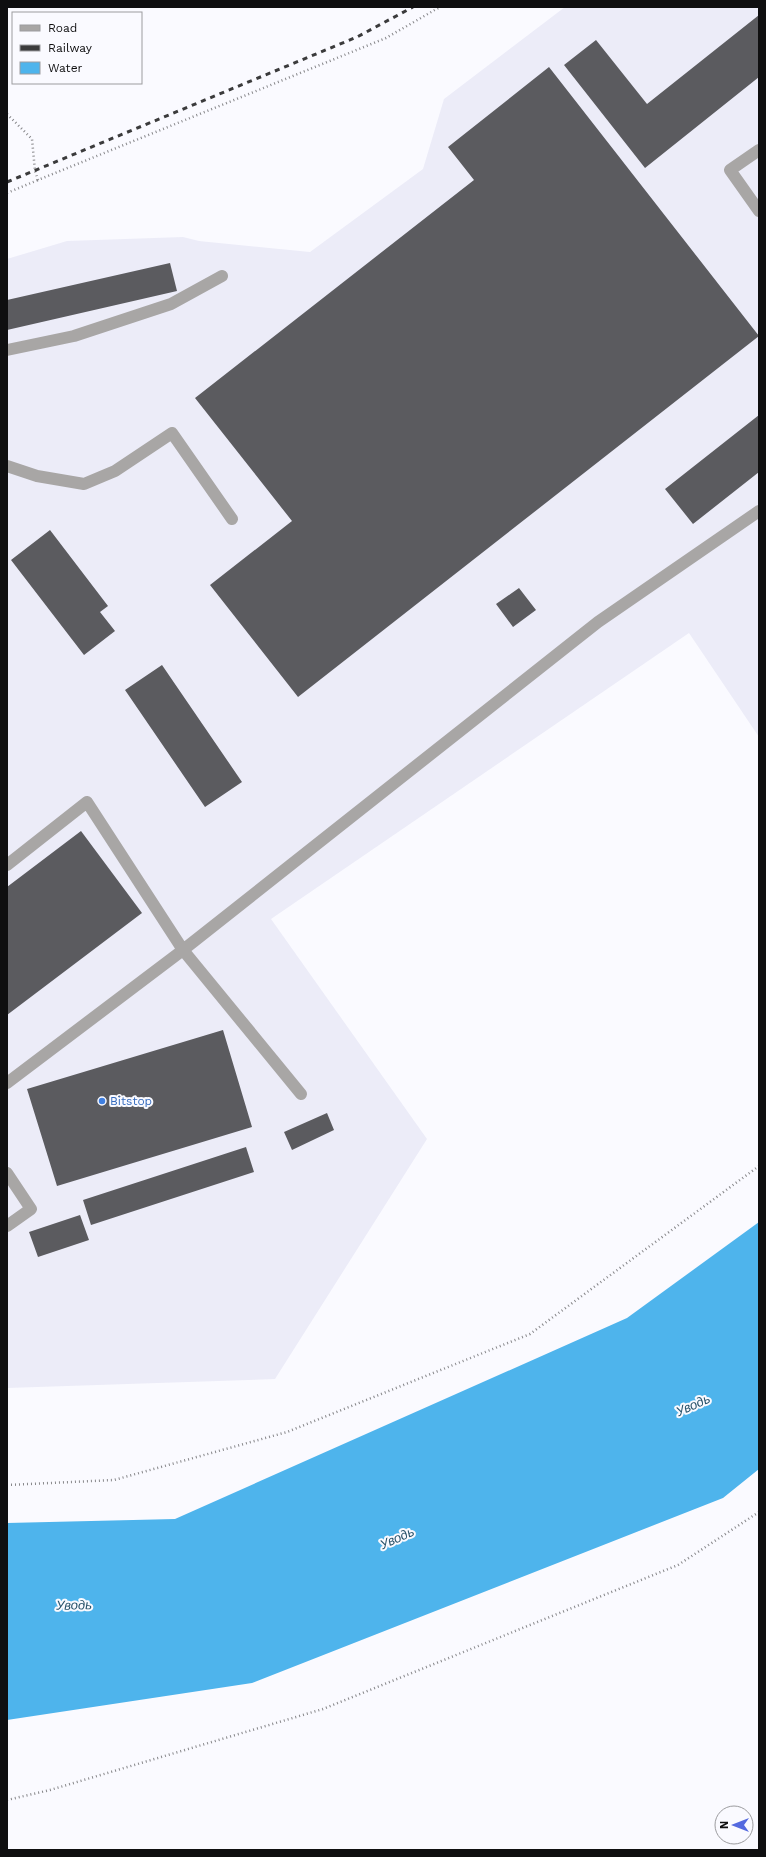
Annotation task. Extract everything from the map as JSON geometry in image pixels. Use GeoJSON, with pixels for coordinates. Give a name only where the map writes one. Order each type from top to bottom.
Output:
{"type":"FeatureCollection","features":[{"type":"Feature","properties":{"kind":"street"},"geometry":{"type":"LineString","coordinates":[[759,150],[730,170],[759,211]]}},
{"type":"Feature","properties":{"kind":"street"},"geometry":{"type":"LineString","coordinates":[[7,350],[74,336],[171,304],[222,276]]}},
{"type":"Feature","properties":{"kind":"street"},"geometry":{"type":"LineString","coordinates":[[7,466],[37,476],[84,484],[115,471],[172,433],[232,519]]}},
{"type":"Feature","properties":{"kind":"street"},"geometry":{"type":"LineString","coordinates":[[7,1083],[183,950],[598,622],[759,511]]}},
{"type":"Feature","properties":{"kind":"street"},"geometry":{"type":"LineString","coordinates":[[7,865],[86,802],[183,950],[301,1094]]}},
{"type":"Feature","properties":{"kind":"street"},"geometry":{"type":"LineString","coordinates":[[7,1173],[31,1209],[7,1226]]}},
{"type":"Feature","properties":{"kind":"path"},"geometry":{"type":"LineString","coordinates":[[7,193],[386,38],[440,7]]}},
{"type":"Feature","properties":{"kind":"path"},"geometry":{"type":"LineString","coordinates":[[7,114],[32,139],[35,171],[38,180]]}},
{"type":"Feature","properties":{"kind":"path"},"geometry":{"type":"LineString","coordinates":[[7,1485],[114,1480],[287,1432],[530,1334],[759,1166]]}},
{"type":"Feature","properties":{"kind":"path"},"geometry":{"type":"LineString","coordinates":[[7,1800],[50,1790],[323,1709],[678,1565],[759,1512]]}},
{"type":"Feature","properties":{"kind":"shaded area"},"geometry":{"type":"Polygon","coordinates":[[[565,7],[759,7],[759,737],[689,633],[271,919],[427,1139],[275,1379],[7,1388],[7,259],[67,241],[183,237],[199,241],[310,252],[423,169],[444,99],[565,7]]]}},
{"type":"Feature","properties":{"kind":"water","name":"Уводь"},"geometry":{"type":"Polygon","coordinates":[[[759,1222],[759,1469],[723,1498],[252,1683],[7,1720],[7,1523],[175,1519],[627,1318],[759,1222]]]}},
{"type":"Feature","properties":{"kind":"building"},"geometry":{"type":"Polygon","coordinates":[[[759,15],[759,77],[645,168],[564,65],[596,40],[647,104],[759,15]]]}},
{"type":"Feature","properties":{"kind":"building"},"geometry":{"type":"Polygon","coordinates":[[[549,67],[759,336],[298,697],[210,585],[292,521],[195,398],[474,180],[448,147],[549,67]]]}},
{"type":"Feature","properties":{"kind":"building"},"geometry":{"type":"Polygon","coordinates":[[[170,263],[177,291],[7,330],[7,300],[170,263]]]}},
{"type":"Feature","properties":{"kind":"building"},"geometry":{"type":"Polygon","coordinates":[[[759,415],[759,472],[693,524],[665,489],[759,415]]]}},
{"type":"Feature","properties":{"kind":"building"},"geometry":{"type":"Polygon","coordinates":[[[50,530],[108,606],[100,612],[115,631],[84,655],[11,560],[50,530]]]}},
{"type":"Feature","properties":{"kind":"building"},"geometry":{"type":"Polygon","coordinates":[[[519,588],[536,610],[513,627],[496,604],[519,588]]]}},
{"type":"Feature","properties":{"kind":"building"},"geometry":{"type":"Polygon","coordinates":[[[162,665],[242,782],[205,807],[125,690],[162,665]]]}},
{"type":"Feature","properties":{"kind":"building"},"geometry":{"type":"Polygon","coordinates":[[[81,831],[142,913],[7,1015],[7,887],[81,831]]]}},
{"type":"Feature","properties":{"kind":"building"},"geometry":{"type":"Polygon","coordinates":[[[223,1030],[252,1127],[57,1186],[27,1089],[223,1030]]]}},
{"type":"Feature","properties":{"kind":"building"},"geometry":{"type":"Polygon","coordinates":[[[327,1113],[334,1130],[292,1150],[284,1132],[327,1113]]]}},
{"type":"Feature","properties":{"kind":"building"},"geometry":{"type":"Polygon","coordinates":[[[246,1147],[254,1172],[91,1225],[83,1200],[246,1147]]]}},
{"type":"Feature","properties":{"kind":"building"},"geometry":{"type":"Polygon","coordinates":[[[80,1215],[89,1240],[38,1257],[29,1232],[80,1215]]]}},
{"type":"Feature","properties":{"kind":"railway"},"geometry":{"type":"LineString","coordinates":[[7,182],[357,37],[413,7]]}},
{"type":"Feature","properties":{"kind":"place","name":"Bitstop"},"geometry":{"type":"Point","coordinates":[102,1101]}}]}
